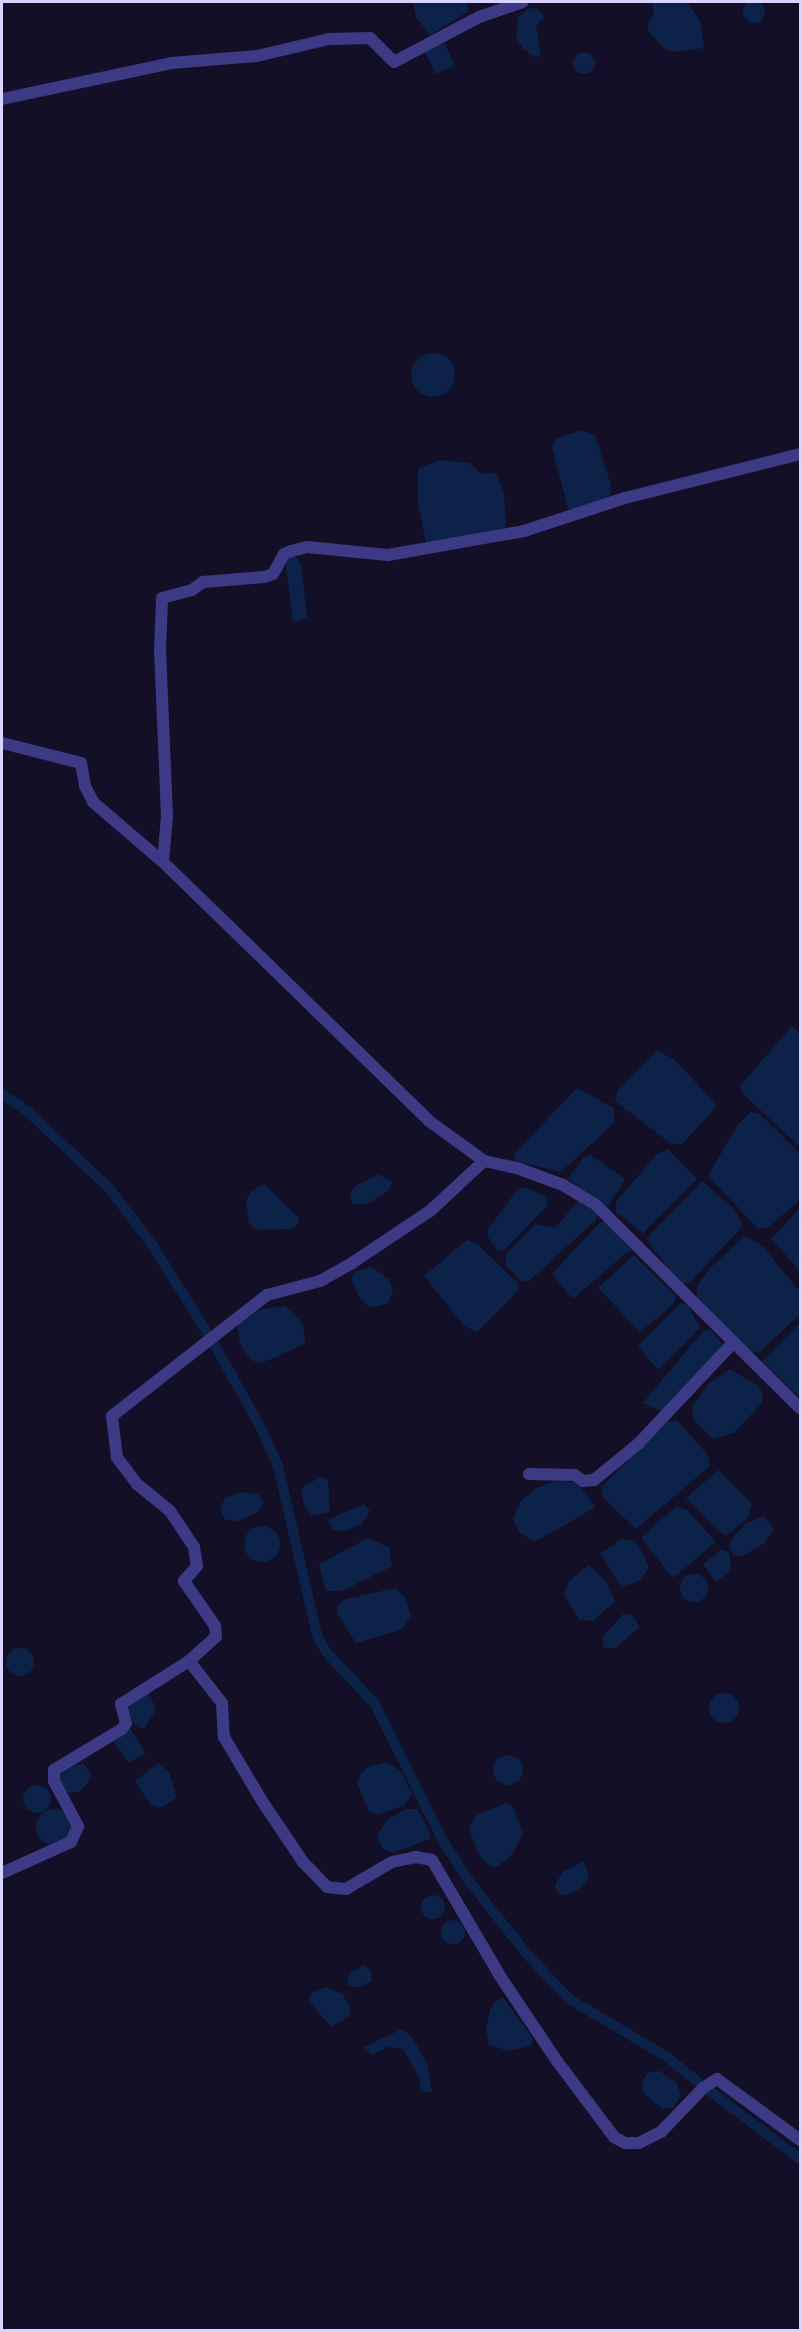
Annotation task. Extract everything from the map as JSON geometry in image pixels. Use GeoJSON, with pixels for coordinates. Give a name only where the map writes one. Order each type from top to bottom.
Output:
{"type":"FeatureCollection","features":[{"type":"Feature","properties":{"kind":"street"},"geometry":{"type":"LineString","coordinates":[[2,99],[171,63],[257,56],[329,39],[370,38],[394,62],[479,17],[523,2]]}},
{"type":"Feature","properties":{"kind":"street"},"geometry":{"type":"LineString","coordinates":[[163,862],[166,816],[160,651],[162,598],[192,590],[203,582],[264,577],[273,574],[284,554],[307,547],[388,555],[524,531],[625,498],[801,454]]}},
{"type":"Feature","properties":{"kind":"street"},"geometry":{"type":"LineString","coordinates":[[2,743],[81,764],[85,786],[93,802],[163,862],[429,1121],[484,1161],[545,1178],[595,1204],[732,1344],[801,1408]]}},
{"type":"Feature","properties":{"kind":"street"},"geometry":{"type":"LineString","coordinates":[[2,1873],[71,1842],[78,1826],[54,1781],[54,1770],[122,1729],[126,1724],[121,1704],[189,1661],[216,1637],[215,1626],[184,1581],[197,1566],[197,1556],[170,1511],[137,1484],[117,1457],[112,1416],[267,1295],[320,1281],[352,1263],[430,1211],[484,1161]]}},
{"type":"Feature","properties":{"kind":"street"},"geometry":{"type":"LineString","coordinates":[[530,1474],[575,1475],[587,1483],[594,1480],[638,1444],[732,1344]]}},
{"type":"Feature","properties":{"kind":"street"},"geometry":{"type":"LineString","coordinates":[[189,1661],[222,1703],[224,1737],[262,1801],[303,1862],[327,1887],[346,1889],[392,1862],[416,1857],[432,1860],[507,1986],[614,2137],[625,2144],[639,2143],[661,2132],[703,2088],[717,2079],[801,2140]]}},
{"type":"Feature","properties":{"kind":"water"},"geometry":{"type":"Polygon","coordinates":[[[750,1],[758,1],[765,8],[765,16],[758,23],[750,23],[743,16],[743,8],[750,1]]]}},
{"type":"Feature","properties":{"kind":"water"},"geometry":{"type":"Polygon","coordinates":[[[413,2],[466,2],[469,11],[430,35],[416,17],[413,2]]]}},
{"type":"Feature","properties":{"kind":"water"},"geometry":{"type":"Polygon","coordinates":[[[652,2],[687,2],[700,21],[704,48],[672,52],[665,49],[649,32],[647,23],[654,14],[652,2]]]}},
{"type":"Feature","properties":{"kind":"water"},"geometry":{"type":"Polygon","coordinates":[[[529,8],[538,9],[544,17],[536,26],[541,53],[536,58],[523,49],[516,37],[518,17],[529,8]]]}},
{"type":"Feature","properties":{"kind":"water"},"geometry":{"type":"Polygon","coordinates":[[[445,42],[454,66],[436,74],[425,52],[445,42]]]}},
{"type":"Feature","properties":{"kind":"water"},"geometry":{"type":"Polygon","coordinates":[[[584,52],[592,55],[595,63],[592,71],[584,74],[576,71],[573,63],[576,55],[584,52]]]}},
{"type":"Feature","properties":{"kind":"water"},"geometry":{"type":"Polygon","coordinates":[[[433,353],[449,359],[455,375],[449,391],[433,397],[417,391],[411,375],[417,359],[433,353]]]}},
{"type":"Feature","properties":{"kind":"water"},"geometry":{"type":"Polygon","coordinates":[[[581,430],[595,435],[611,485],[610,496],[578,511],[568,509],[552,447],[556,439],[581,430]]]}},
{"type":"Feature","properties":{"kind":"water"},"geometry":{"type":"Polygon","coordinates":[[[439,460],[469,463],[482,474],[496,472],[504,494],[506,525],[503,531],[426,542],[418,504],[418,469],[439,460]]]}},
{"type":"Feature","properties":{"kind":"water"},"geometry":{"type":"Polygon","coordinates":[[[295,555],[301,564],[307,617],[293,622],[285,559],[295,555]]]}},
{"type":"Feature","properties":{"kind":"water"},"geometry":{"type":"Polygon","coordinates":[[[792,1026],[800,1034],[800,1147],[743,1094],[740,1086],[792,1026]]]}},
{"type":"Feature","properties":{"kind":"water"},"geometry":{"type":"Polygon","coordinates":[[[657,1051],[674,1059],[716,1104],[712,1112],[681,1145],[670,1143],[615,1101],[618,1089],[657,1051]]]}},
{"type":"Feature","properties":{"kind":"water"},"geometry":{"type":"Polygon","coordinates":[[[577,1088],[614,1108],[614,1123],[561,1172],[515,1161],[514,1154],[577,1088]]]}},
{"type":"Feature","properties":{"kind":"water"},"geometry":{"type":"Polygon","coordinates":[[[751,1112],[760,1114],[800,1154],[800,1200],[769,1227],[758,1229],[708,1176],[738,1124],[751,1112]]]}},
{"type":"Feature","properties":{"kind":"water"},"geometry":{"type":"Polygon","coordinates":[[[668,1149],[697,1179],[643,1233],[616,1212],[616,1202],[656,1155],[668,1149]]]}},
{"type":"Feature","properties":{"kind":"water"},"geometry":{"type":"Polygon","coordinates":[[[591,1155],[625,1179],[609,1205],[604,1206],[568,1179],[583,1158],[591,1155]]]}},
{"type":"Feature","properties":{"kind":"water"},"geometry":{"type":"Polygon","coordinates":[[[379,1174],[392,1182],[389,1190],[370,1203],[352,1205],[350,1193],[355,1186],[379,1174]]]}},
{"type":"Feature","properties":{"kind":"water"},"geometry":{"type":"Polygon","coordinates":[[[702,1181],[734,1209],[743,1226],[690,1282],[680,1284],[646,1239],[702,1181]]]}},
{"type":"Feature","properties":{"kind":"water"},"geometry":{"type":"Polygon","coordinates":[[[264,1184],[298,1217],[299,1223],[291,1229],[257,1230],[249,1223],[246,1201],[251,1191],[264,1184]]]}},
{"type":"Feature","properties":{"kind":"water"},"geometry":{"type":"Polygon","coordinates":[[[527,1188],[547,1197],[547,1206],[504,1250],[498,1251],[488,1237],[488,1229],[518,1189],[527,1188]]]}},
{"type":"Feature","properties":{"kind":"water"},"geometry":{"type":"Polygon","coordinates":[[[579,1200],[598,1215],[596,1220],[528,1282],[521,1281],[505,1264],[507,1253],[536,1224],[555,1228],[579,1200]]]}},
{"type":"Feature","properties":{"kind":"water"},"geometry":{"type":"Polygon","coordinates":[[[800,1208],[800,1271],[771,1239],[800,1208]]]}},
{"type":"Feature","properties":{"kind":"water"},"geometry":{"type":"Polygon","coordinates":[[[600,1222],[606,1222],[631,1249],[574,1298],[552,1274],[600,1222]]]}},
{"type":"Feature","properties":{"kind":"water"},"geometry":{"type":"Polygon","coordinates":[[[745,1236],[763,1246],[800,1292],[800,1314],[759,1353],[748,1350],[697,1297],[697,1287],[709,1269],[745,1236]]]}},
{"type":"Feature","properties":{"kind":"water"},"geometry":{"type":"Polygon","coordinates":[[[467,1240],[476,1243],[518,1283],[519,1290],[477,1332],[464,1326],[424,1276],[467,1240]]]}},
{"type":"Feature","properties":{"kind":"water"},"geometry":{"type":"Polygon","coordinates":[[[634,1255],[676,1296],[674,1304],[640,1332],[598,1288],[634,1255]]]}},
{"type":"Feature","properties":{"kind":"water"},"geometry":{"type":"Polygon","coordinates":[[[371,1267],[389,1279],[393,1292],[387,1304],[370,1308],[360,1299],[351,1279],[356,1271],[371,1267]]]}},
{"type":"Feature","properties":{"kind":"water"},"geometry":{"type":"Polygon","coordinates":[[[681,1303],[688,1305],[700,1328],[658,1370],[638,1346],[681,1303]]]}},
{"type":"Feature","properties":{"kind":"water"},"geometry":{"type":"Polygon","coordinates":[[[285,1306],[302,1322],[306,1343],[260,1363],[251,1360],[240,1344],[237,1323],[262,1309],[285,1306]]]}},
{"type":"Feature","properties":{"kind":"water"},"geometry":{"type":"Polygon","coordinates":[[[800,1323],[800,1398],[762,1361],[800,1323]]]}},
{"type":"Feature","properties":{"kind":"water"},"geometry":{"type":"Polygon","coordinates":[[[710,1329],[723,1345],[662,1411],[643,1403],[703,1331],[710,1329]]]}},
{"type":"Feature","properties":{"kind":"water"},"geometry":{"type":"Polygon","coordinates":[[[730,1369],[758,1386],[763,1394],[762,1403],[734,1433],[713,1439],[693,1419],[692,1406],[708,1384],[730,1369]]]}},
{"type":"Feature","properties":{"kind":"water"},"geometry":{"type":"Polygon","coordinates":[[[677,1420],[708,1455],[710,1466],[636,1529],[603,1498],[601,1487],[667,1422],[677,1420]]]}},
{"type":"Feature","properties":{"kind":"water"},"geometry":{"type":"Polygon","coordinates":[[[718,1470],[752,1504],[748,1518],[725,1536],[686,1498],[718,1470]]]}},
{"type":"Feature","properties":{"kind":"water"},"geometry":{"type":"Polygon","coordinates":[[[321,1477],[328,1480],[330,1512],[312,1516],[305,1508],[301,1492],[304,1486],[321,1477]]]}},
{"type":"Feature","properties":{"kind":"water"},"geometry":{"type":"Polygon","coordinates":[[[555,1481],[577,1482],[596,1507],[535,1542],[520,1533],[513,1520],[520,1502],[536,1488],[555,1481]]]}},
{"type":"Feature","properties":{"kind":"water"},"geometry":{"type":"Polygon","coordinates":[[[242,1492],[259,1495],[264,1502],[258,1512],[239,1521],[225,1520],[220,1509],[225,1498],[242,1492]]]}},
{"type":"Feature","properties":{"kind":"water"},"geometry":{"type":"Polygon","coordinates":[[[364,1504],[370,1511],[362,1524],[342,1532],[332,1529],[329,1521],[332,1518],[364,1504]]]}},
{"type":"Feature","properties":{"kind":"water"},"geometry":{"type":"Polygon","coordinates":[[[676,1506],[687,1510],[716,1542],[673,1578],[641,1538],[676,1506]]]}},
{"type":"Feature","properties":{"kind":"water"},"geometry":{"type":"Polygon","coordinates":[[[763,1516],[774,1529],[765,1543],[741,1557],[734,1555],[729,1547],[732,1539],[745,1524],[763,1516]]]}},
{"type":"Feature","properties":{"kind":"water"},"geometry":{"type":"Polygon","coordinates":[[[262,1526],[274,1532],[280,1544],[274,1556],[262,1562],[250,1556],[244,1544],[250,1532],[262,1526]]]}},
{"type":"Feature","properties":{"kind":"water"},"geometry":{"type":"Polygon","coordinates":[[[368,1538],[389,1547],[392,1566],[342,1591],[326,1591],[319,1564],[368,1538]]]}},
{"type":"Feature","properties":{"kind":"water"},"geometry":{"type":"Polygon","coordinates":[[[622,1539],[633,1540],[639,1546],[649,1567],[640,1580],[622,1588],[600,1554],[622,1539]]]}},
{"type":"Feature","properties":{"kind":"water"},"geometry":{"type":"Polygon","coordinates":[[[722,1549],[729,1552],[731,1561],[729,1572],[716,1582],[703,1564],[722,1549]]]}},
{"type":"Feature","properties":{"kind":"water"},"geometry":{"type":"Polygon","coordinates":[[[589,1565],[606,1581],[615,1601],[593,1621],[579,1620],[564,1595],[569,1581],[589,1565]]]}},
{"type":"Feature","properties":{"kind":"water"},"geometry":{"type":"Polygon","coordinates":[[[694,1574],[704,1578],[708,1588],[704,1598],[694,1602],[684,1598],[680,1588],[684,1578],[694,1574]]]}},
{"type":"Feature","properties":{"kind":"water"},"geometry":{"type":"Polygon","coordinates":[[[396,1588],[406,1599],[411,1617],[401,1630],[356,1643],[337,1613],[337,1606],[345,1599],[396,1588]]]}},
{"type":"Feature","properties":{"kind":"water"},"geometry":{"type":"Polygon","coordinates":[[[623,1614],[632,1615],[640,1627],[615,1648],[604,1648],[602,1638],[623,1614]]]}},
{"type":"Feature","properties":{"kind":"water"},"geometry":{"type":"Polygon","coordinates":[[[20,1648],[30,1652],[34,1662],[30,1672],[20,1676],[10,1672],[6,1662],[10,1652],[20,1648]]]}},
{"type":"Feature","properties":{"kind":"water"},"geometry":{"type":"Polygon","coordinates":[[[149,1692],[156,1710],[144,1729],[137,1727],[124,1708],[149,1692]]]}},
{"type":"Feature","properties":{"kind":"water"},"geometry":{"type":"Polygon","coordinates":[[[724,1693],[735,1697],[739,1708],[735,1719],[724,1723],[713,1719],[709,1708],[713,1697],[724,1693]]]}},
{"type":"Feature","properties":{"kind":"water"},"geometry":{"type":"Polygon","coordinates":[[[130,1728],[146,1753],[129,1763],[113,1741],[130,1728]]]}},
{"type":"Feature","properties":{"kind":"water"},"geometry":{"type":"Polygon","coordinates":[[[508,1755],[518,1760],[523,1770],[518,1780],[508,1785],[498,1780],[493,1770],[498,1760],[508,1755]]]}},
{"type":"Feature","properties":{"kind":"water"},"geometry":{"type":"Polygon","coordinates":[[[386,1762],[400,1770],[412,1794],[405,1805],[378,1815],[368,1810],[357,1783],[361,1773],[370,1766],[386,1762]]]}},
{"type":"Feature","properties":{"kind":"water"},"geometry":{"type":"Polygon","coordinates":[[[83,1763],[91,1774],[88,1783],[79,1792],[66,1793],[58,1776],[66,1768],[83,1763]]]}},
{"type":"Feature","properties":{"kind":"water"},"geometry":{"type":"Polygon","coordinates":[[[158,1763],[169,1772],[177,1798],[159,1808],[150,1804],[135,1781],[158,1763]]]}},
{"type":"Feature","properties":{"kind":"water"},"geometry":{"type":"Polygon","coordinates":[[[37,1785],[47,1789],[51,1799],[47,1809],[37,1813],[27,1809],[23,1799],[27,1789],[37,1785]]]}},
{"type":"Feature","properties":{"kind":"water"},"geometry":{"type":"Polygon","coordinates":[[[506,1803],[513,1807],[523,1833],[512,1855],[497,1867],[491,1867],[479,1855],[469,1829],[475,1816],[506,1803]]]}},
{"type":"Feature","properties":{"kind":"water"},"geometry":{"type":"Polygon","coordinates":[[[54,1809],[67,1814],[72,1827],[67,1840],[54,1845],[41,1840],[36,1827],[41,1814],[54,1809]]]}},
{"type":"Feature","properties":{"kind":"water"},"geometry":{"type":"Polygon","coordinates":[[[406,1809],[417,1809],[430,1832],[430,1839],[392,1853],[382,1848],[377,1835],[387,1820],[406,1809]]]}},
{"type":"Feature","properties":{"kind":"water"},"geometry":{"type":"Polygon","coordinates":[[[584,1861],[589,1879],[579,1889],[565,1896],[560,1894],[555,1888],[563,1872],[584,1861]]]}},
{"type":"Feature","properties":{"kind":"water"},"geometry":{"type":"Polygon","coordinates":[[[433,1895],[442,1898],[445,1907],[442,1916],[433,1919],[424,1916],[421,1907],[424,1898],[433,1895]]]}},
{"type":"Feature","properties":{"kind":"water"},"geometry":{"type":"Polygon","coordinates":[[[453,1920],[458,1921],[464,1927],[464,1937],[458,1943],[453,1944],[448,1943],[442,1937],[441,1932],[442,1927],[448,1921],[453,1920]]]}},
{"type":"Feature","properties":{"kind":"water"},"geometry":{"type":"Polygon","coordinates":[[[363,1965],[371,1970],[372,1981],[361,1987],[350,1987],[347,1984],[349,1974],[363,1965]]]}},
{"type":"Feature","properties":{"kind":"water"},"geometry":{"type":"Polygon","coordinates":[[[326,1987],[342,1994],[351,2008],[349,2017],[331,2027],[309,2001],[312,1992],[326,1987]]]}},
{"type":"Feature","properties":{"kind":"water"},"geometry":{"type":"Polygon","coordinates":[[[504,1998],[533,2039],[531,2046],[508,2051],[489,2045],[486,2030],[490,2010],[494,2002],[504,1998]]]}},
{"type":"Feature","properties":{"kind":"water"},"geometry":{"type":"Polygon","coordinates":[[[402,2029],[412,2037],[427,2063],[432,2092],[421,2091],[419,2077],[403,2049],[388,2047],[372,2055],[364,2047],[402,2029]]]}},
{"type":"Feature","properties":{"kind":"water"},"geometry":{"type":"Polygon","coordinates":[[[660,2071],[677,2083],[681,2096],[673,2108],[663,2109],[644,2093],[642,2081],[649,2072],[660,2071]]]}},
{"type":"Feature","properties":{"kind":"waterway"},"geometry":{"type":"LineString","coordinates":[[2,1094],[26,1110],[109,1188],[153,1246],[213,1342],[261,1428],[278,1466],[317,1635],[326,1652],[375,1704],[443,1841],[469,1881],[525,1952],[569,1999],[667,2057],[703,2086]]}},
{"type":"Feature","properties":{"kind":"waterway"},"geometry":{"type":"LineString","coordinates":[[705,2087],[800,2159]]}}]}
